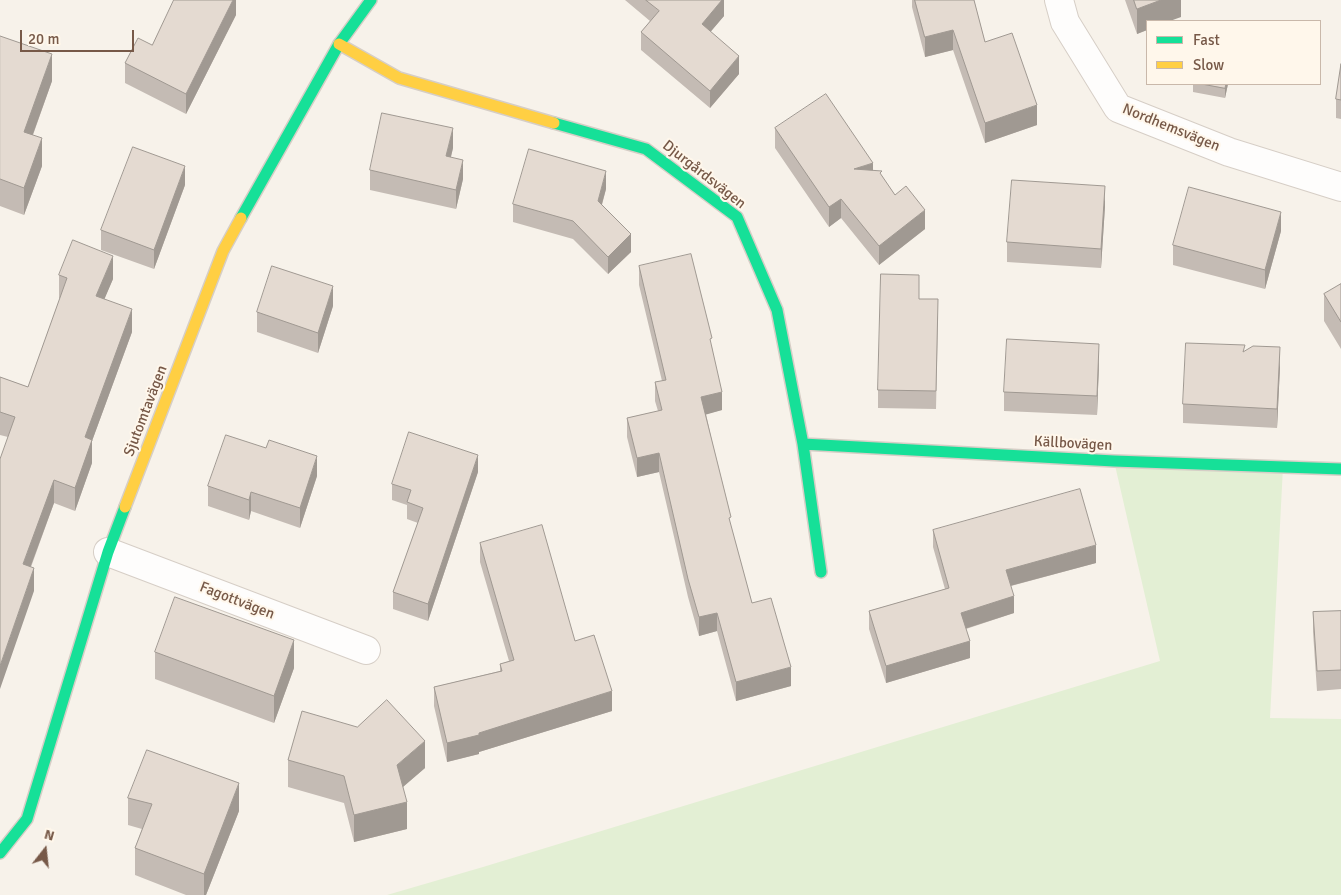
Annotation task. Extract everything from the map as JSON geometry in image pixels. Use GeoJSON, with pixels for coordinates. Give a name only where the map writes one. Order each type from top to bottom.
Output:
{"type":"FeatureCollection","features":[{"type":"Feature","properties":{"kind":"street","name":"Sjutomtavägen"},"geometry":{"type":"LineString","coordinates":[[0,853],[27,819],[108,552],[223,251],[338,44],[371,0]]}},
{"type":"Feature","properties":{"kind":"street","name":"Nordhemsvägen"},"geometry":{"type":"LineString","coordinates":[[1059,0],[1065,22],[1118,108],[1228,152],[1341,187]]}},
{"type":"Feature","properties":{"kind":"street","name":"Djurgårdsvägen"},"geometry":{"type":"LineString","coordinates":[[338,44],[399,78],[646,149],[737,217],[777,310],[803,444],[821,572]]}},
{"type":"Feature","properties":{"kind":"street","name":"Källbovägen"},"geometry":{"type":"LineString","coordinates":[[803,444],[1114,461],[1341,470]]}},
{"type":"Feature","properties":{"kind":"street","name":"Fagottvägen"},"geometry":{"type":"LineString","coordinates":[[108,552],[366,650]]}},
{"type":"Feature","properties":{"kind":"green space"},"geometry":{"type":"Polygon","coordinates":[[[1114,461],[1283,467],[1270,718],[1341,719],[1341,895],[387,895],[1160,661],[1114,461]]]}},
{"type":"Feature","properties":{"kind":"building"},"geometry":{"type":"Polygon","coordinates":[[[174,0],[233,0],[186,94],[125,63],[138,38],[152,45],[174,0]]]}},
{"type":"Feature","properties":{"kind":"building"},"geometry":{"type":"Polygon","coordinates":[[[646,0],[722,0],[702,24],[739,56],[710,91],[641,32],[659,11],[646,0]]]}},
{"type":"Feature","properties":{"kind":"building"},"geometry":{"type":"Polygon","coordinates":[[[915,0],[974,0],[985,42],[1012,33],[1037,105],[985,123],[953,30],[925,37],[915,0]]]}},
{"type":"Feature","properties":{"kind":"building"},"geometry":{"type":"Polygon","coordinates":[[[1134,0],[1161,0],[1137,9],[1134,0]]]}},
{"type":"Feature","properties":{"kind":"building"},"geometry":{"type":"Polygon","coordinates":[[[0,36],[52,54],[24,132],[42,138],[24,188],[0,179],[0,36]]]}},
{"type":"Feature","properties":{"kind":"building"},"geometry":{"type":"Polygon","coordinates":[[[1341,64],[1341,100],[1336,99],[1341,64]]]}},
{"type":"Feature","properties":{"kind":"building"},"geometry":{"type":"Polygon","coordinates":[[[1208,85],[1226,85],[1225,88],[1208,85]]]}},
{"type":"Feature","properties":{"kind":"building"},"geometry":{"type":"Polygon","coordinates":[[[826,94],[873,163],[854,169],[882,171],[880,173],[895,195],[906,186],[925,210],[879,246],[841,199],[829,207],[775,128],[826,94]]]}},
{"type":"Feature","properties":{"kind":"building"},"geometry":{"type":"Polygon","coordinates":[[[382,113],[453,128],[446,156],[463,160],[456,190],[370,170],[382,113]]]}},
{"type":"Feature","properties":{"kind":"building"},"geometry":{"type":"Polygon","coordinates":[[[133,147],[185,166],[154,250],[101,230],[133,147]]]}},
{"type":"Feature","properties":{"kind":"building"},"geometry":{"type":"Polygon","coordinates":[[[529,149],[606,171],[598,201],[631,234],[608,257],[573,221],[513,204],[529,149]]]}},
{"type":"Feature","properties":{"kind":"building"},"geometry":{"type":"Polygon","coordinates":[[[1012,180],[1105,186],[1101,249],[1007,242],[1012,180]]]}},
{"type":"Feature","properties":{"kind":"building"},"geometry":{"type":"Polygon","coordinates":[[[1189,187],[1281,212],[1265,270],[1173,245],[1189,187]]]}},
{"type":"Feature","properties":{"kind":"building"},"geometry":{"type":"Polygon","coordinates":[[[73,240],[113,256],[96,296],[132,309],[85,437],[92,440],[75,488],[54,480],[23,564],[34,568],[0,666],[0,459],[15,417],[0,412],[0,377],[28,387],[67,278],[59,275],[73,240]]]}},
{"type":"Feature","properties":{"kind":"building"},"geometry":{"type":"Polygon","coordinates":[[[691,254],[712,338],[710,339],[722,392],[701,397],[731,517],[729,518],[752,603],[771,598],[791,667],[736,682],[717,613],[699,617],[688,579],[659,453],[637,458],[627,418],[662,410],[655,382],[666,380],[639,266],[691,254]]]}},
{"type":"Feature","properties":{"kind":"building"},"geometry":{"type":"Polygon","coordinates":[[[272,266],[333,286],[318,333],[257,312],[272,266]]]}},
{"type":"Feature","properties":{"kind":"building"},"geometry":{"type":"Polygon","coordinates":[[[881,274],[919,275],[919,299],[938,299],[936,391],[878,390],[881,274]]]}},
{"type":"Feature","properties":{"kind":"building"},"geometry":{"type":"Polygon","coordinates":[[[1341,284],[1341,322],[1324,294],[1341,284]]]}},
{"type":"Feature","properties":{"kind":"building"},"geometry":{"type":"Polygon","coordinates":[[[1007,339],[1099,344],[1097,396],[1004,392],[1007,339]]]}},
{"type":"Feature","properties":{"kind":"building"},"geometry":{"type":"Polygon","coordinates":[[[1186,343],[1245,345],[1243,352],[1253,346],[1280,347],[1277,409],[1183,404],[1186,343]]]}},
{"type":"Feature","properties":{"kind":"building"},"geometry":{"type":"Polygon","coordinates":[[[409,432],[478,455],[428,604],[393,592],[423,508],[407,502],[411,490],[392,484],[409,432]]]}},
{"type":"Feature","properties":{"kind":"building"},"geometry":{"type":"Polygon","coordinates":[[[226,435],[266,448],[269,440],[317,456],[300,508],[251,492],[249,500],[208,486],[226,435]]]}},
{"type":"Feature","properties":{"kind":"building"},"geometry":{"type":"Polygon","coordinates":[[[1080,489],[1096,545],[1006,570],[1014,596],[961,613],[970,641],[886,666],[869,611],[949,588],[933,530],[1080,489]]]}},
{"type":"Feature","properties":{"kind":"building"},"geometry":{"type":"Polygon","coordinates":[[[542,525],[575,641],[594,635],[612,691],[479,733],[479,735],[447,743],[434,687],[502,671],[500,664],[514,660],[480,543],[542,525]]]}},
{"type":"Feature","properties":{"kind":"building"},"geometry":{"type":"Polygon","coordinates":[[[175,597],[294,640],[274,696],[155,652],[175,597]]]}},
{"type":"Feature","properties":{"kind":"building"},"geometry":{"type":"Polygon","coordinates":[[[1341,611],[1341,670],[1317,671],[1313,612],[1341,611]]]}},
{"type":"Feature","properties":{"kind":"building"},"geometry":{"type":"Polygon","coordinates":[[[387,700],[425,741],[397,765],[407,802],[354,815],[344,776],[288,760],[302,711],[357,727],[387,700]]]}},
{"type":"Feature","properties":{"kind":"building"},"geometry":{"type":"Polygon","coordinates":[[[147,750],[239,783],[204,874],[135,848],[152,804],[128,798],[147,750]]]}},
{"type":"Feature","properties":{"kind":"traffic: fast"},"geometry":{"type":"LineString","coordinates":[[241,218],[339,44],[371,0]]}},
{"type":"Feature","properties":{"kind":"traffic: fast"},"geometry":{"type":"LineString","coordinates":[[554,123],[646,149],[737,217],[777,310],[803,444],[821,572]]}},
{"type":"Feature","properties":{"kind":"traffic: fast"},"geometry":{"type":"LineString","coordinates":[[803,444],[1114,461],[1341,469]]}},
{"type":"Feature","properties":{"kind":"traffic: fast"},"geometry":{"type":"LineString","coordinates":[[0,853],[27,819],[108,552],[125,507]]}},
{"type":"Feature","properties":{"kind":"traffic: slow"},"geometry":{"type":"LineString","coordinates":[[339,44],[399,78],[554,123]]}},
{"type":"Feature","properties":{"kind":"traffic: slow"},"geometry":{"type":"LineString","coordinates":[[125,507],[223,251],[241,218]]}}]}
